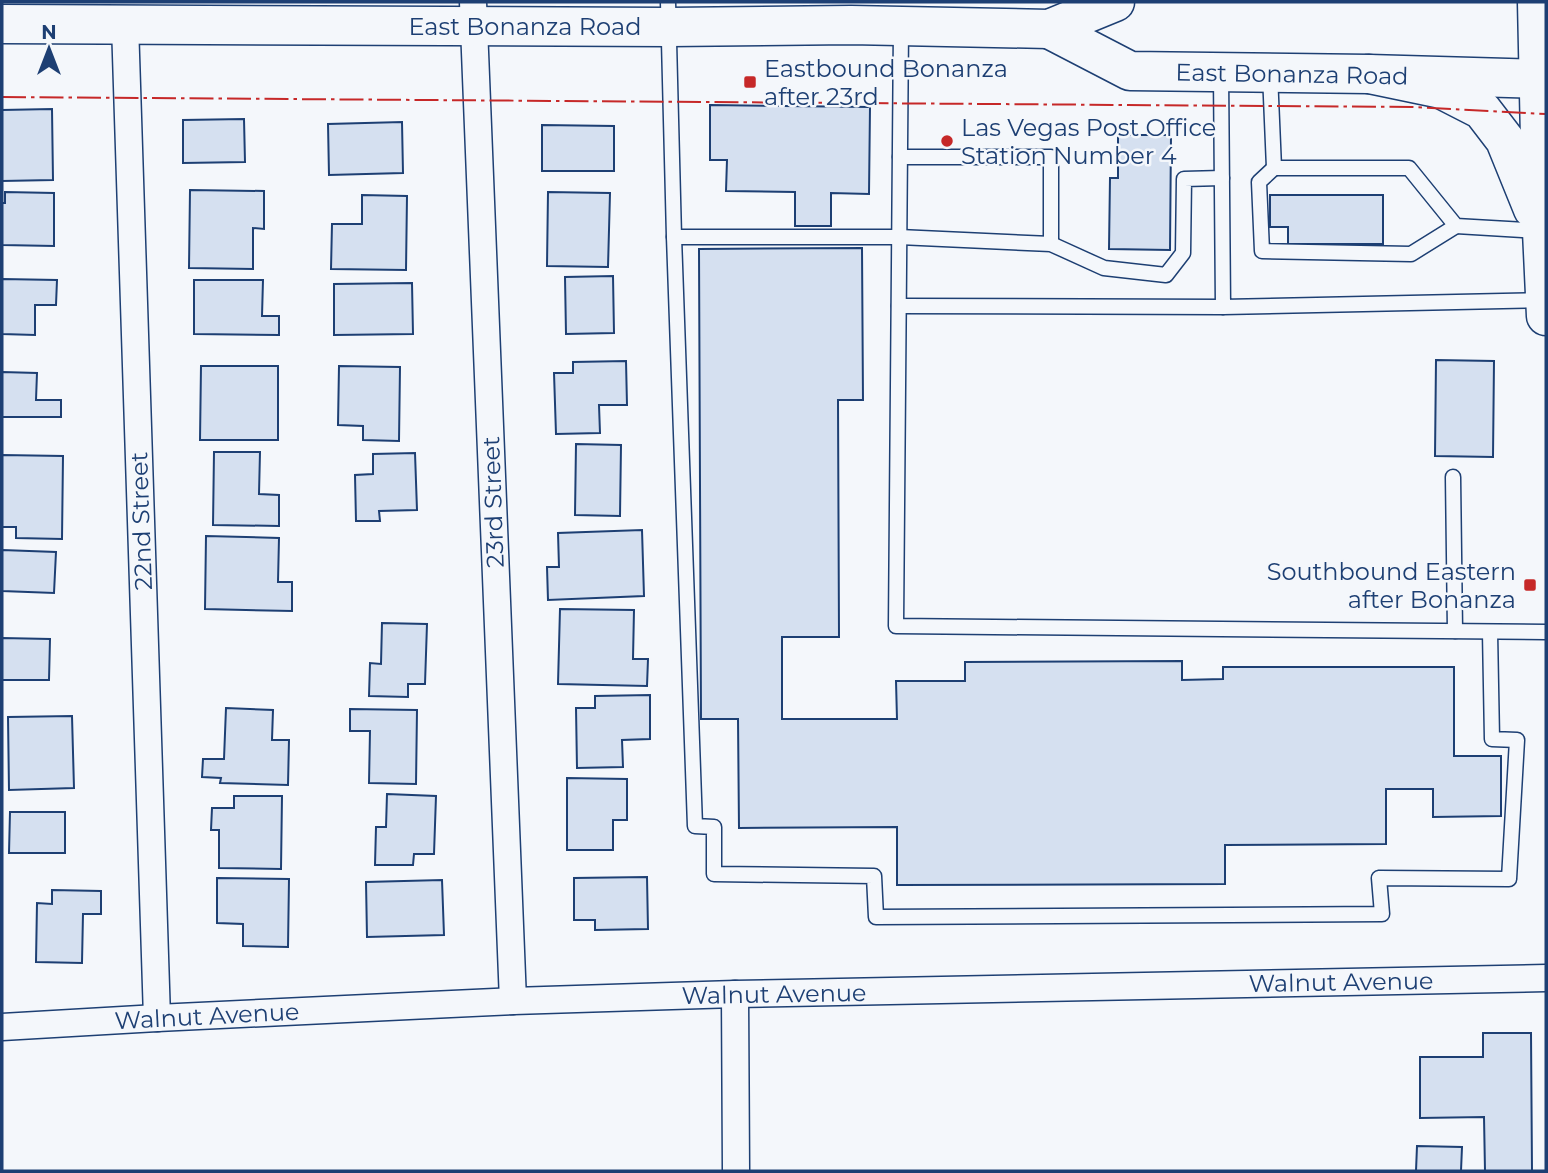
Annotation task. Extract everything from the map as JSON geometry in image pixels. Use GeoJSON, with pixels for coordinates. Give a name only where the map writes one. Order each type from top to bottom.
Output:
{"type":"FeatureCollection","features":[{"type":"Feature","properties":{"kind":"main road","name":"East Bonanza Road"},"geometry":{"type":"LineString","coordinates":[[2,24],[125,24],[474,14],[668,14],[851,19],[901,26],[1049,29],[1115,2]]}},
{"type":"Feature","properties":{"kind":"main road"},"geometry":{"type":"LineString","coordinates":[[1546,2],[1539,2],[1542,231],[1546,316]]}},
{"type":"Feature","properties":{"kind":"main road","name":"East Bonanza Road"},"geometry":{"type":"LineString","coordinates":[[1049,29],[1130,71],[1542,79]]}},
{"type":"Feature","properties":{"kind":"main road"},"geometry":{"type":"LineString","coordinates":[[1369,74],[1441,89],[1482,110],[1505,140],[1542,231]]}},
{"type":"Feature","properties":{"kind":"street","name":"23rd Street"},"geometry":{"type":"LineString","coordinates":[[474,14],[513,1001]]}},
{"type":"Feature","properties":{"kind":"street","name":"22nd Street"},"geometry":{"type":"LineString","coordinates":[[125,24],[157,1018]]}},
{"type":"Feature","properties":{"kind":"street","name":"Walnut Avenue"},"geometry":{"type":"LineString","coordinates":[[2,1027],[513,1001],[1546,978]]}},
{"type":"Feature","properties":{"kind":"street"},"geometry":{"type":"LineString","coordinates":[[735,994],[736,1171]]}},
{"type":"Feature","properties":{"kind":"lane"},"geometry":{"type":"LineString","coordinates":[[668,14],[695,826],[713,827],[714,874],[874,876],[876,917],[1382,914],[1379,878],[1509,879],[1517,740],[1492,739],[1490,632]]}},
{"type":"Feature","properties":{"kind":"lane"},"geometry":{"type":"LineString","coordinates":[[901,26],[897,626],[1546,632]]}},
{"type":"Feature","properties":{"kind":"lane"},"geometry":{"type":"LineString","coordinates":[[1221,72],[1223,307]]}},
{"type":"Feature","properties":{"kind":"lane"},"geometry":{"type":"LineString","coordinates":[[1270,73],[1274,168]]}},
{"type":"Feature","properties":{"kind":"lane"},"geometry":{"type":"LineString","coordinates":[[900,157],[1051,157],[1051,244]]}},
{"type":"Feature","properties":{"kind":"lane"},"geometry":{"type":"LineString","coordinates":[[1456,226],[1409,168],[1274,168],[1259,182],[1262,251],[1411,254],[1456,226],[1542,231]]}},
{"type":"Feature","properties":{"kind":"lane"},"geometry":{"type":"LineString","coordinates":[[674,237],[899,237],[1051,244],[1104,268],[1166,275],[1183,253],[1184,179],[1222,178]]}},
{"type":"Feature","properties":{"kind":"lane"},"geometry":{"type":"LineString","coordinates":[[899,306],[1223,307],[1546,300]]}},
{"type":"Feature","properties":{"kind":"lane"},"geometry":{"type":"LineString","coordinates":[[1453,477],[1455,631]]}},
{"type":"Feature","properties":{"kind":"building"},"geometry":{"type":"Polygon","coordinates":[[[710,105],[870,107],[869,194],[831,193],[831,226],[795,226],[795,192],[726,191],[727,160],[710,160],[710,105]]]}},
{"type":"Feature","properties":{"kind":"building"},"geometry":{"type":"Polygon","coordinates":[[[52,109],[53,180],[2,181],[2,110],[52,109]]]}},
{"type":"Feature","properties":{"kind":"building"},"geometry":{"type":"Polygon","coordinates":[[[244,119],[245,162],[183,163],[183,120],[244,119]]]}},
{"type":"Feature","properties":{"kind":"building"},"geometry":{"type":"Polygon","coordinates":[[[402,122],[403,173],[329,175],[328,124],[402,122]]]}},
{"type":"Feature","properties":{"kind":"building"},"geometry":{"type":"Polygon","coordinates":[[[542,125],[614,126],[614,171],[542,171],[542,125]]]}},
{"type":"Feature","properties":{"kind":"building"},"geometry":{"type":"Polygon","coordinates":[[[1118,135],[1171,135],[1170,250],[1109,249],[1110,178],[1118,178],[1118,135]]]}},
{"type":"Feature","properties":{"kind":"building"},"geometry":{"type":"Polygon","coordinates":[[[190,190],[264,191],[264,229],[253,228],[253,269],[189,268],[190,190]]]}},
{"type":"Feature","properties":{"kind":"building"},"geometry":{"type":"Polygon","coordinates":[[[5,192],[54,193],[54,246],[2,245],[2,203],[5,203],[5,192]]]}},
{"type":"Feature","properties":{"kind":"building"},"geometry":{"type":"Polygon","coordinates":[[[548,192],[610,193],[608,267],[547,266],[548,192]]]}},
{"type":"Feature","properties":{"kind":"building"},"geometry":{"type":"Polygon","coordinates":[[[362,195],[407,196],[406,270],[331,269],[332,224],[362,224],[362,195]]]}},
{"type":"Feature","properties":{"kind":"building"},"geometry":{"type":"Polygon","coordinates":[[[1270,195],[1383,195],[1383,244],[1288,244],[1288,227],[1270,227],[1270,195]]]}},
{"type":"Feature","properties":{"kind":"building"},"geometry":{"type":"Polygon","coordinates":[[[862,248],[863,400],[838,400],[839,637],[782,637],[782,719],[897,719],[896,681],[965,681],[965,662],[1182,661],[1182,680],[1223,679],[1223,667],[1454,667],[1454,756],[1501,756],[1501,816],[1433,817],[1433,789],[1386,789],[1386,844],[1225,845],[1225,884],[897,885],[897,827],[739,828],[738,719],[701,719],[699,249],[862,248]]]}},
{"type":"Feature","properties":{"kind":"building"},"geometry":{"type":"Polygon","coordinates":[[[613,276],[614,333],[566,334],[565,277],[613,276]]]}},
{"type":"Feature","properties":{"kind":"building"},"geometry":{"type":"Polygon","coordinates":[[[2,279],[57,280],[56,305],[35,305],[35,335],[2,334],[2,279]]]}},
{"type":"Feature","properties":{"kind":"building"},"geometry":{"type":"Polygon","coordinates":[[[194,280],[263,280],[262,316],[279,316],[279,335],[194,334],[194,280]]]}},
{"type":"Feature","properties":{"kind":"building"},"geometry":{"type":"Polygon","coordinates":[[[412,283],[413,334],[334,335],[334,284],[412,283]]]}},
{"type":"Feature","properties":{"kind":"building"},"geometry":{"type":"Polygon","coordinates":[[[1436,360],[1494,361],[1493,457],[1435,456],[1436,360]]]}},
{"type":"Feature","properties":{"kind":"building"},"geometry":{"type":"Polygon","coordinates":[[[626,361],[627,405],[599,405],[600,433],[556,434],[554,373],[573,373],[573,362],[626,361]]]}},
{"type":"Feature","properties":{"kind":"building"},"geometry":{"type":"Polygon","coordinates":[[[201,366],[278,366],[278,440],[200,440],[201,366]]]}},
{"type":"Feature","properties":{"kind":"building"},"geometry":{"type":"Polygon","coordinates":[[[339,366],[400,367],[399,441],[363,440],[363,426],[338,425],[339,366]]]}},
{"type":"Feature","properties":{"kind":"building"},"geometry":{"type":"Polygon","coordinates":[[[2,372],[37,373],[36,400],[61,400],[61,417],[2,417],[2,372]]]}},
{"type":"Feature","properties":{"kind":"building"},"geometry":{"type":"Polygon","coordinates":[[[576,444],[621,445],[620,516],[575,515],[576,444]]]}},
{"type":"Feature","properties":{"kind":"building"},"geometry":{"type":"Polygon","coordinates":[[[214,452],[260,452],[259,494],[279,495],[279,526],[213,525],[214,452]]]}},
{"type":"Feature","properties":{"kind":"building"},"geometry":{"type":"Polygon","coordinates":[[[415,453],[417,510],[379,511],[380,521],[356,521],[355,475],[373,474],[373,454],[415,453]]]}},
{"type":"Feature","properties":{"kind":"building"},"geometry":{"type":"Polygon","coordinates":[[[2,455],[63,456],[62,539],[16,538],[16,527],[2,527],[2,455]]]}},
{"type":"Feature","properties":{"kind":"building"},"geometry":{"type":"Polygon","coordinates":[[[642,530],[644,596],[548,600],[547,567],[559,567],[558,533],[642,530]]]}},
{"type":"Feature","properties":{"kind":"building"},"geometry":{"type":"Polygon","coordinates":[[[206,536],[279,538],[278,582],[292,582],[292,611],[205,609],[206,536]]]}},
{"type":"Feature","properties":{"kind":"building"},"geometry":{"type":"Polygon","coordinates":[[[2,550],[56,552],[54,593],[2,591],[2,550]]]}},
{"type":"Feature","properties":{"kind":"building"},"geometry":{"type":"Polygon","coordinates":[[[560,609],[634,610],[633,659],[648,659],[647,686],[558,684],[560,609]]]}},
{"type":"Feature","properties":{"kind":"building"},"geometry":{"type":"Polygon","coordinates":[[[382,623],[427,624],[425,684],[408,684],[408,697],[369,696],[370,663],[381,664],[382,623]]]}},
{"type":"Feature","properties":{"kind":"building"},"geometry":{"type":"Polygon","coordinates":[[[2,638],[50,639],[49,680],[2,680],[2,638]]]}},
{"type":"Feature","properties":{"kind":"building"},"geometry":{"type":"Polygon","coordinates":[[[650,695],[650,739],[622,740],[623,767],[577,768],[576,708],[595,708],[595,696],[650,695]]]}},
{"type":"Feature","properties":{"kind":"building"},"geometry":{"type":"Polygon","coordinates":[[[226,708],[273,710],[272,740],[289,740],[288,785],[220,783],[221,778],[202,777],[203,759],[224,759],[226,708]]]}},
{"type":"Feature","properties":{"kind":"building"},"geometry":{"type":"Polygon","coordinates":[[[350,709],[417,710],[416,784],[369,783],[370,731],[350,731],[350,709]]]}},
{"type":"Feature","properties":{"kind":"building"},"geometry":{"type":"Polygon","coordinates":[[[72,716],[74,788],[9,790],[8,717],[72,716]]]}},
{"type":"Feature","properties":{"kind":"building"},"geometry":{"type":"Polygon","coordinates":[[[567,778],[627,779],[627,820],[613,820],[613,850],[567,850],[567,778]]]}},
{"type":"Feature","properties":{"kind":"building"},"geometry":{"type":"Polygon","coordinates":[[[387,794],[436,796],[434,854],[414,854],[413,865],[375,865],[376,827],[386,827],[387,794]]]}},
{"type":"Feature","properties":{"kind":"building"},"geometry":{"type":"Polygon","coordinates":[[[234,796],[282,796],[281,869],[219,868],[219,830],[211,830],[212,808],[234,808],[234,796]]]}},
{"type":"Feature","properties":{"kind":"building"},"geometry":{"type":"Polygon","coordinates":[[[10,812],[65,812],[65,853],[9,853],[10,812]]]}},
{"type":"Feature","properties":{"kind":"building"},"geometry":{"type":"Polygon","coordinates":[[[647,877],[648,929],[595,930],[595,920],[574,920],[574,878],[647,877]]]}},
{"type":"Feature","properties":{"kind":"building"},"geometry":{"type":"Polygon","coordinates":[[[217,878],[289,879],[288,947],[243,946],[243,924],[217,923],[217,878]]]}},
{"type":"Feature","properties":{"kind":"building"},"geometry":{"type":"Polygon","coordinates":[[[442,880],[444,935],[367,937],[366,882],[442,880]]]}},
{"type":"Feature","properties":{"kind":"building"},"geometry":{"type":"Polygon","coordinates":[[[52,890],[101,891],[101,914],[83,914],[82,963],[36,962],[37,903],[52,904],[52,890]]]}},
{"type":"Feature","properties":{"kind":"building"},"geometry":{"type":"Polygon","coordinates":[[[1483,1033],[1531,1033],[1532,1171],[1485,1171],[1484,1117],[1420,1118],[1420,1057],[1483,1057],[1483,1033]]]}},
{"type":"Feature","properties":{"kind":"building"},"geometry":{"type":"Polygon","coordinates":[[[1417,1146],[1462,1147],[1461,1171],[1416,1171],[1417,1146]]]}},
{"type":"Feature","properties":{"kind":"power"},"geometry":{"type":"LineString","coordinates":[[2,97],[1413,107],[1546,114]]}},
{"type":"Feature","properties":{"kind":"place","name":"Eastbound Bonanza after 23rd"},"geometry":{"type":"Point","coordinates":[750,82]}},
{"type":"Feature","properties":{"kind":"place","name":"Las Vegas Post Office Station Number 4"},"geometry":{"type":"Point","coordinates":[947,141]}},
{"type":"Feature","properties":{"kind":"place","name":"Southbound Eastern after Bonanza"},"geometry":{"type":"Point","coordinates":[1530,585]}}]}
